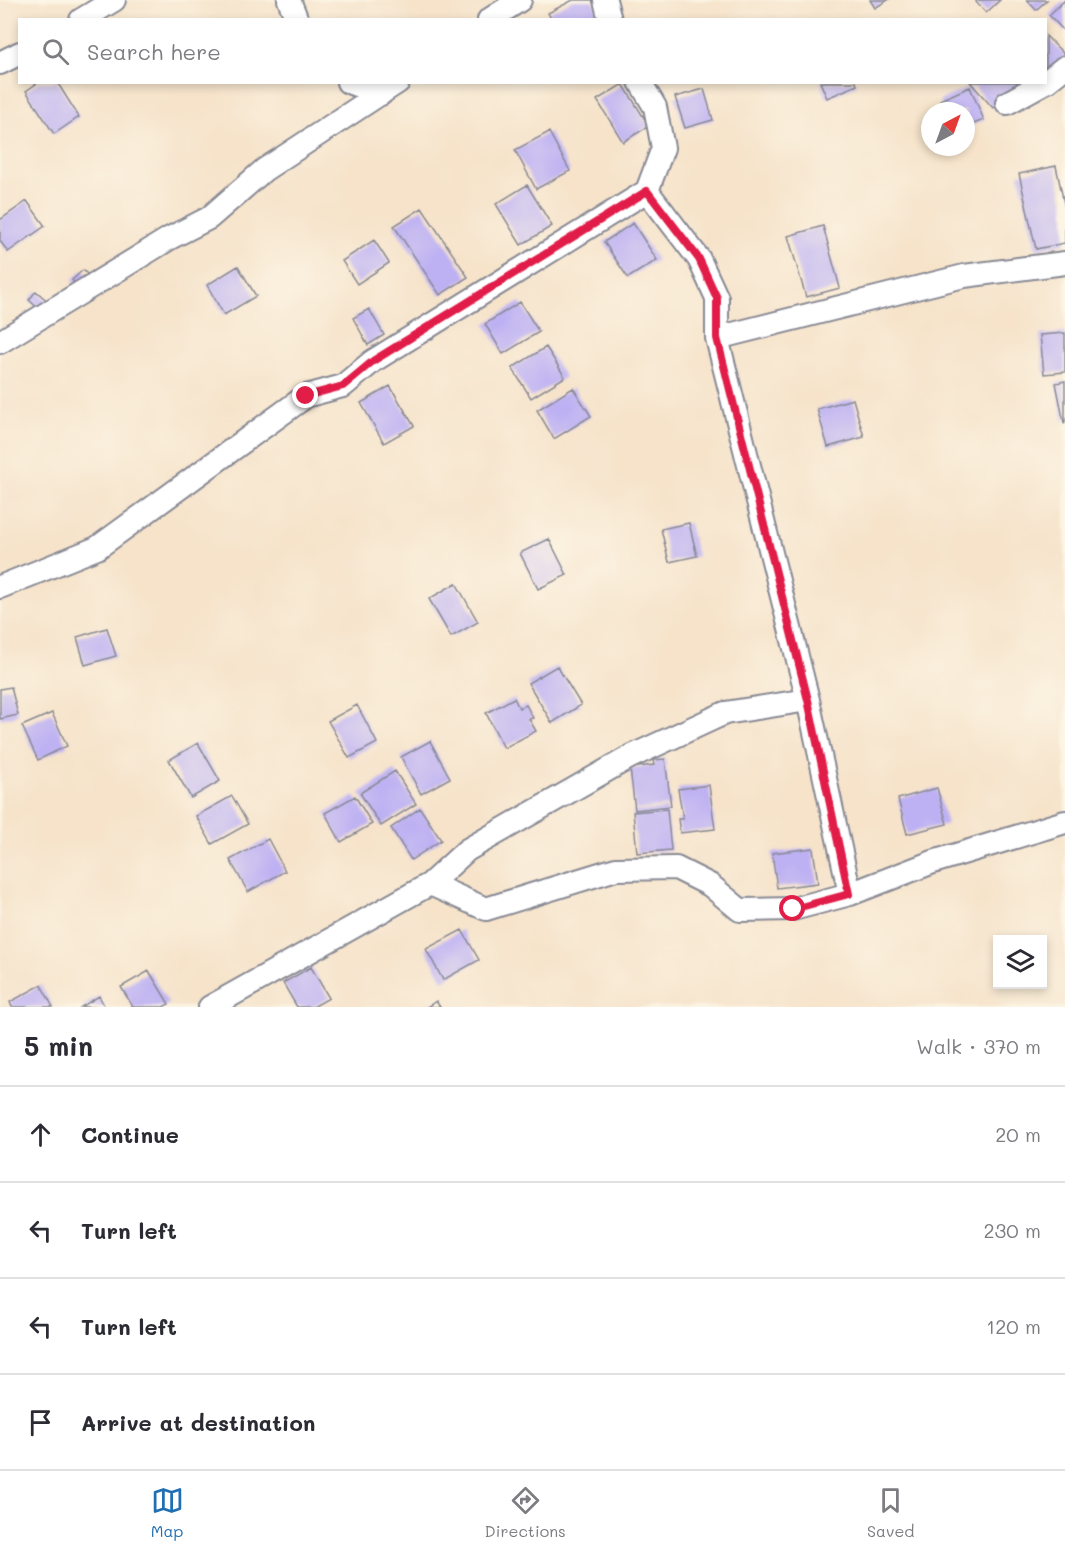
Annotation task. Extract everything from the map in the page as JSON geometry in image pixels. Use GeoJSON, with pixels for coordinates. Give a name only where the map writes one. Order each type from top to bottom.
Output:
{"type":"FeatureCollection","features":[{"type":"Feature","properties":{"kind":"street"},"geometry":{"type":"LineString","coordinates":[[84,18],[114,0]]}},
{"type":"Feature","properties":{"kind":"street"},"geometry":{"type":"LineString","coordinates":[[289,0],[296,18]]}},
{"type":"Feature","properties":{"kind":"street"},"geometry":{"type":"LineString","coordinates":[[492,18],[520,0]]}},
{"type":"Feature","properties":{"kind":"street"},"geometry":{"type":"LineString","coordinates":[[604,0],[609,18]]}},
{"type":"Feature","properties":{"kind":"street"},"geometry":{"type":"LineString","coordinates":[[0,63],[18,54]]}},
{"type":"Feature","properties":{"kind":"street"},"geometry":{"type":"LineString","coordinates":[[1047,80],[1065,67]]}},
{"type":"Feature","properties":{"kind":"street"},"geometry":{"type":"LineString","coordinates":[[362,84],[389,88]]}},
{"type":"Feature","properties":{"kind":"street"},"geometry":{"type":"LineString","coordinates":[[0,587],[97,548],[306,396],[343,386],[373,361],[647,191],[663,148],[655,107],[641,84]]}},
{"type":"Feature","properties":{"kind":"street"},"geometry":{"type":"LineString","coordinates":[[1007,103],[1041,84]]}},
{"type":"Feature","properties":{"kind":"street"},"geometry":{"type":"LineString","coordinates":[[0,342],[170,238],[209,218],[264,170],[389,88]]}},
{"type":"Feature","properties":{"kind":"street"},"geometry":{"type":"LineString","coordinates":[[647,191],[699,259],[717,298],[717,338],[808,700],[849,894]]}},
{"type":"Feature","properties":{"kind":"street"},"geometry":{"type":"LineString","coordinates":[[717,338],[964,276],[1065,263]]}},
{"type":"Feature","properties":{"kind":"street"},"geometry":{"type":"LineString","coordinates":[[210,1007],[430,884],[467,850],[630,757],[725,713],[808,700]]}},
{"type":"Feature","properties":{"kind":"street"},"geometry":{"type":"LineString","coordinates":[[430,884],[486,909],[616,869],[676,868],[710,885],[740,910],[793,909],[849,894],[933,862],[1065,822]]}},
{"type":"Feature","properties":{"kind":"building"},"geometry":{"type":"Polygon","coordinates":[[[573,0],[592,0],[602,18],[551,18],[548,13],[573,0]]]}},
{"type":"Feature","properties":{"kind":"building"},"geometry":{"type":"Polygon","coordinates":[[[870,0],[888,0],[875,8],[870,0]]]}},
{"type":"Feature","properties":{"kind":"building"},"geometry":{"type":"Polygon","coordinates":[[[977,0],[1000,0],[986,13],[976,2],[977,0]]]}},
{"type":"Feature","properties":{"kind":"building"},"geometry":{"type":"Polygon","coordinates":[[[1027,0],[1047,0],[1036,10],[1027,0]]]}},
{"type":"Feature","properties":{"kind":"building"},"geometry":{"type":"Polygon","coordinates":[[[1065,0],[1065,32],[1049,15],[1065,0]]]}},
{"type":"Feature","properties":{"kind":"building"},"geometry":{"type":"Polygon","coordinates":[[[1047,37],[1065,55],[1047,75],[1047,37]]]}},
{"type":"Feature","properties":{"kind":"building"},"geometry":{"type":"Polygon","coordinates":[[[36,84],[58,84],[79,117],[54,134],[26,91],[36,84]]]}},
{"type":"Feature","properties":{"kind":"building"},"geometry":{"type":"Polygon","coordinates":[[[623,84],[649,126],[623,142],[597,100],[623,84]]]}},
{"type":"Feature","properties":{"kind":"building"},"geometry":{"type":"Polygon","coordinates":[[[821,84],[857,84],[857,85],[827,98],[821,84]]]}},
{"type":"Feature","properties":{"kind":"building"},"geometry":{"type":"Polygon","coordinates":[[[972,84],[1021,84],[993,108],[972,84]]]}},
{"type":"Feature","properties":{"kind":"building"},"geometry":{"type":"Polygon","coordinates":[[[970,87],[984,120],[975,124],[975,102],[941,102],[940,100],[970,87]]]}},
{"type":"Feature","properties":{"kind":"building"},"geometry":{"type":"Polygon","coordinates":[[[704,89],[713,120],[685,128],[675,97],[704,89]]]}},
{"type":"Feature","properties":{"kind":"building"},"geometry":{"type":"Polygon","coordinates":[[[549,132],[570,171],[536,189],[515,150],[549,132]]]}},
{"type":"Feature","properties":{"kind":"building"},"geometry":{"type":"Polygon","coordinates":[[[1056,166],[1065,208],[1065,243],[1036,249],[1019,174],[1056,166]]]}},
{"type":"Feature","properties":{"kind":"building"},"geometry":{"type":"Polygon","coordinates":[[[527,185],[552,226],[521,245],[496,204],[527,185]]]}},
{"type":"Feature","properties":{"kind":"building"},"geometry":{"type":"Polygon","coordinates":[[[27,201],[45,226],[8,252],[0,241],[0,220],[27,201]]]}},
{"type":"Feature","properties":{"kind":"building"},"geometry":{"type":"Polygon","coordinates":[[[422,208],[468,277],[440,295],[394,226],[422,208]]]}},
{"type":"Feature","properties":{"kind":"building"},"geometry":{"type":"Polygon","coordinates":[[[633,223],[657,260],[628,278],[604,242],[633,223]]]}},
{"type":"Feature","properties":{"kind":"building"},"geometry":{"type":"Polygon","coordinates":[[[823,226],[840,288],[806,297],[788,236],[823,226]]]}},
{"type":"Feature","properties":{"kind":"building"},"geometry":{"type":"Polygon","coordinates":[[[374,240],[389,263],[357,284],[342,261],[374,240]]]}},
{"type":"Feature","properties":{"kind":"building"},"geometry":{"type":"Polygon","coordinates":[[[238,266],[256,296],[224,315],[207,285],[238,266]]]}},
{"type":"Feature","properties":{"kind":"building"},"geometry":{"type":"Polygon","coordinates":[[[83,270],[90,277],[78,287],[72,280],[83,270]]]}},
{"type":"Feature","properties":{"kind":"building"},"geometry":{"type":"Polygon","coordinates":[[[36,291],[51,304],[43,313],[29,300],[36,291]]]}},
{"type":"Feature","properties":{"kind":"building"},"geometry":{"type":"Polygon","coordinates":[[[520,302],[539,332],[503,354],[485,324],[520,302]]]}},
{"type":"Feature","properties":{"kind":"building"},"geometry":{"type":"Polygon","coordinates":[[[369,309],[384,335],[368,345],[353,318],[369,309]]]}},
{"type":"Feature","properties":{"kind":"building"},"geometry":{"type":"Polygon","coordinates":[[[1065,333],[1065,372],[1044,374],[1040,335],[1065,333]]]}},
{"type":"Feature","properties":{"kind":"building"},"geometry":{"type":"Polygon","coordinates":[[[546,347],[565,377],[531,398],[512,368],[546,347]]]}},
{"type":"Feature","properties":{"kind":"building"},"geometry":{"type":"Polygon","coordinates":[[[1065,381],[1065,422],[1064,423],[1056,383],[1065,381]]]}},
{"type":"Feature","properties":{"kind":"building"},"geometry":{"type":"Polygon","coordinates":[[[390,386],[414,426],[384,443],[361,403],[390,386]]]}},
{"type":"Feature","properties":{"kind":"building"},"geometry":{"type":"Polygon","coordinates":[[[573,388],[591,416],[554,439],[537,410],[573,388]]]}},
{"type":"Feature","properties":{"kind":"building"},"geometry":{"type":"Polygon","coordinates":[[[853,399],[864,437],[828,447],[817,409],[853,399]]]}},
{"type":"Feature","properties":{"kind":"building"},"geometry":{"type":"Polygon","coordinates":[[[689,523],[697,556],[669,562],[661,529],[689,523]]]}},
{"type":"Feature","properties":{"kind":"building"},"geometry":{"type":"Polygon","coordinates":[[[549,539],[567,575],[538,589],[520,553],[549,539]]]}},
{"type":"Feature","properties":{"kind":"building"},"geometry":{"type":"Polygon","coordinates":[[[456,583],[478,622],[451,637],[429,599],[456,583]]]}},
{"type":"Feature","properties":{"kind":"building"},"geometry":{"type":"Polygon","coordinates":[[[107,628],[116,656],[85,665],[77,637],[107,628]]]}},
{"type":"Feature","properties":{"kind":"building"},"geometry":{"type":"Polygon","coordinates":[[[557,666],[581,705],[552,723],[528,683],[557,666]]]}},
{"type":"Feature","properties":{"kind":"building"},"geometry":{"type":"Polygon","coordinates":[[[11,687],[18,715],[0,719],[0,689],[11,687]]]}},
{"type":"Feature","properties":{"kind":"building"},"geometry":{"type":"Polygon","coordinates":[[[514,698],[519,708],[526,705],[533,718],[529,719],[536,731],[504,748],[486,713],[514,698]]]}},
{"type":"Feature","properties":{"kind":"building"},"geometry":{"type":"Polygon","coordinates":[[[357,705],[377,743],[349,758],[328,721],[357,705]]]}},
{"type":"Feature","properties":{"kind":"building"},"geometry":{"type":"Polygon","coordinates":[[[52,713],[67,746],[38,760],[22,726],[52,713]]]}},
{"type":"Feature","properties":{"kind":"building"},"geometry":{"type":"Polygon","coordinates":[[[430,741],[450,778],[421,794],[401,757],[430,741]]]}},
{"type":"Feature","properties":{"kind":"building"},"geometry":{"type":"Polygon","coordinates":[[[198,743],[220,781],[191,798],[169,760],[198,743]]]}},
{"type":"Feature","properties":{"kind":"building"},"geometry":{"type":"Polygon","coordinates":[[[665,759],[671,806],[635,810],[630,768],[654,765],[653,760],[665,759]]]}},
{"type":"Feature","properties":{"kind":"building"},"geometry":{"type":"Polygon","coordinates":[[[395,771],[416,804],[381,826],[360,793],[395,771]]]}},
{"type":"Feature","properties":{"kind":"building"},"geometry":{"type":"Polygon","coordinates":[[[709,785],[715,829],[680,833],[678,819],[683,819],[678,789],[709,785]]]}},
{"type":"Feature","properties":{"kind":"building"},"geometry":{"type":"Polygon","coordinates":[[[937,788],[947,824],[907,834],[898,799],[937,788]]]}},
{"type":"Feature","properties":{"kind":"building"},"geometry":{"type":"Polygon","coordinates":[[[232,796],[248,824],[212,844],[196,816],[232,796]]]}},
{"type":"Feature","properties":{"kind":"building"},"geometry":{"type":"Polygon","coordinates":[[[355,796],[372,824],[341,842],[325,813],[355,796]]]}},
{"type":"Feature","properties":{"kind":"building"},"geometry":{"type":"Polygon","coordinates":[[[420,808],[441,840],[411,860],[391,828],[420,808]]]}},
{"type":"Feature","properties":{"kind":"building"},"geometry":{"type":"Polygon","coordinates":[[[667,809],[671,850],[637,853],[633,812],[667,809]]]}},
{"type":"Feature","properties":{"kind":"building"},"geometry":{"type":"Polygon","coordinates":[[[268,839],[285,871],[248,892],[230,860],[268,839]]]}},
{"type":"Feature","properties":{"kind":"building"},"geometry":{"type":"Polygon","coordinates":[[[813,848],[818,883],[777,888],[772,853],[813,848]]]}},
{"type":"Feature","properties":{"kind":"building"},"geometry":{"type":"Polygon","coordinates":[[[462,930],[479,960],[443,980],[426,949],[462,930]]]}},
{"type":"Feature","properties":{"kind":"building"},"geometry":{"type":"Polygon","coordinates":[[[311,967],[329,998],[313,1007],[297,1007],[283,983],[311,967]]]}},
{"type":"Feature","properties":{"kind":"building"},"geometry":{"type":"Polygon","coordinates":[[[149,971],[169,1004],[163,1007],[133,1007],[121,987],[149,971]]]}},
{"type":"Feature","properties":{"kind":"building"},"geometry":{"type":"Polygon","coordinates":[[[41,985],[53,1007],[12,1007],[10,1002],[41,985]]]}},
{"type":"Feature","properties":{"kind":"building"},"geometry":{"type":"Polygon","coordinates":[[[99,996],[105,1007],[81,1007],[99,996]]]}},
{"type":"Feature","properties":{"kind":"building"},"geometry":{"type":"Polygon","coordinates":[[[436,1001],[440,1007],[427,1007],[436,1001]]]}},
{"type":"Feature","properties":{"kind":"route"},"geometry":{"type":"LineString","coordinates":[[306,396],[343,386],[373,361],[647,191],[699,259],[717,298],[717,338],[808,700],[849,894],[793,909]]}}]}
